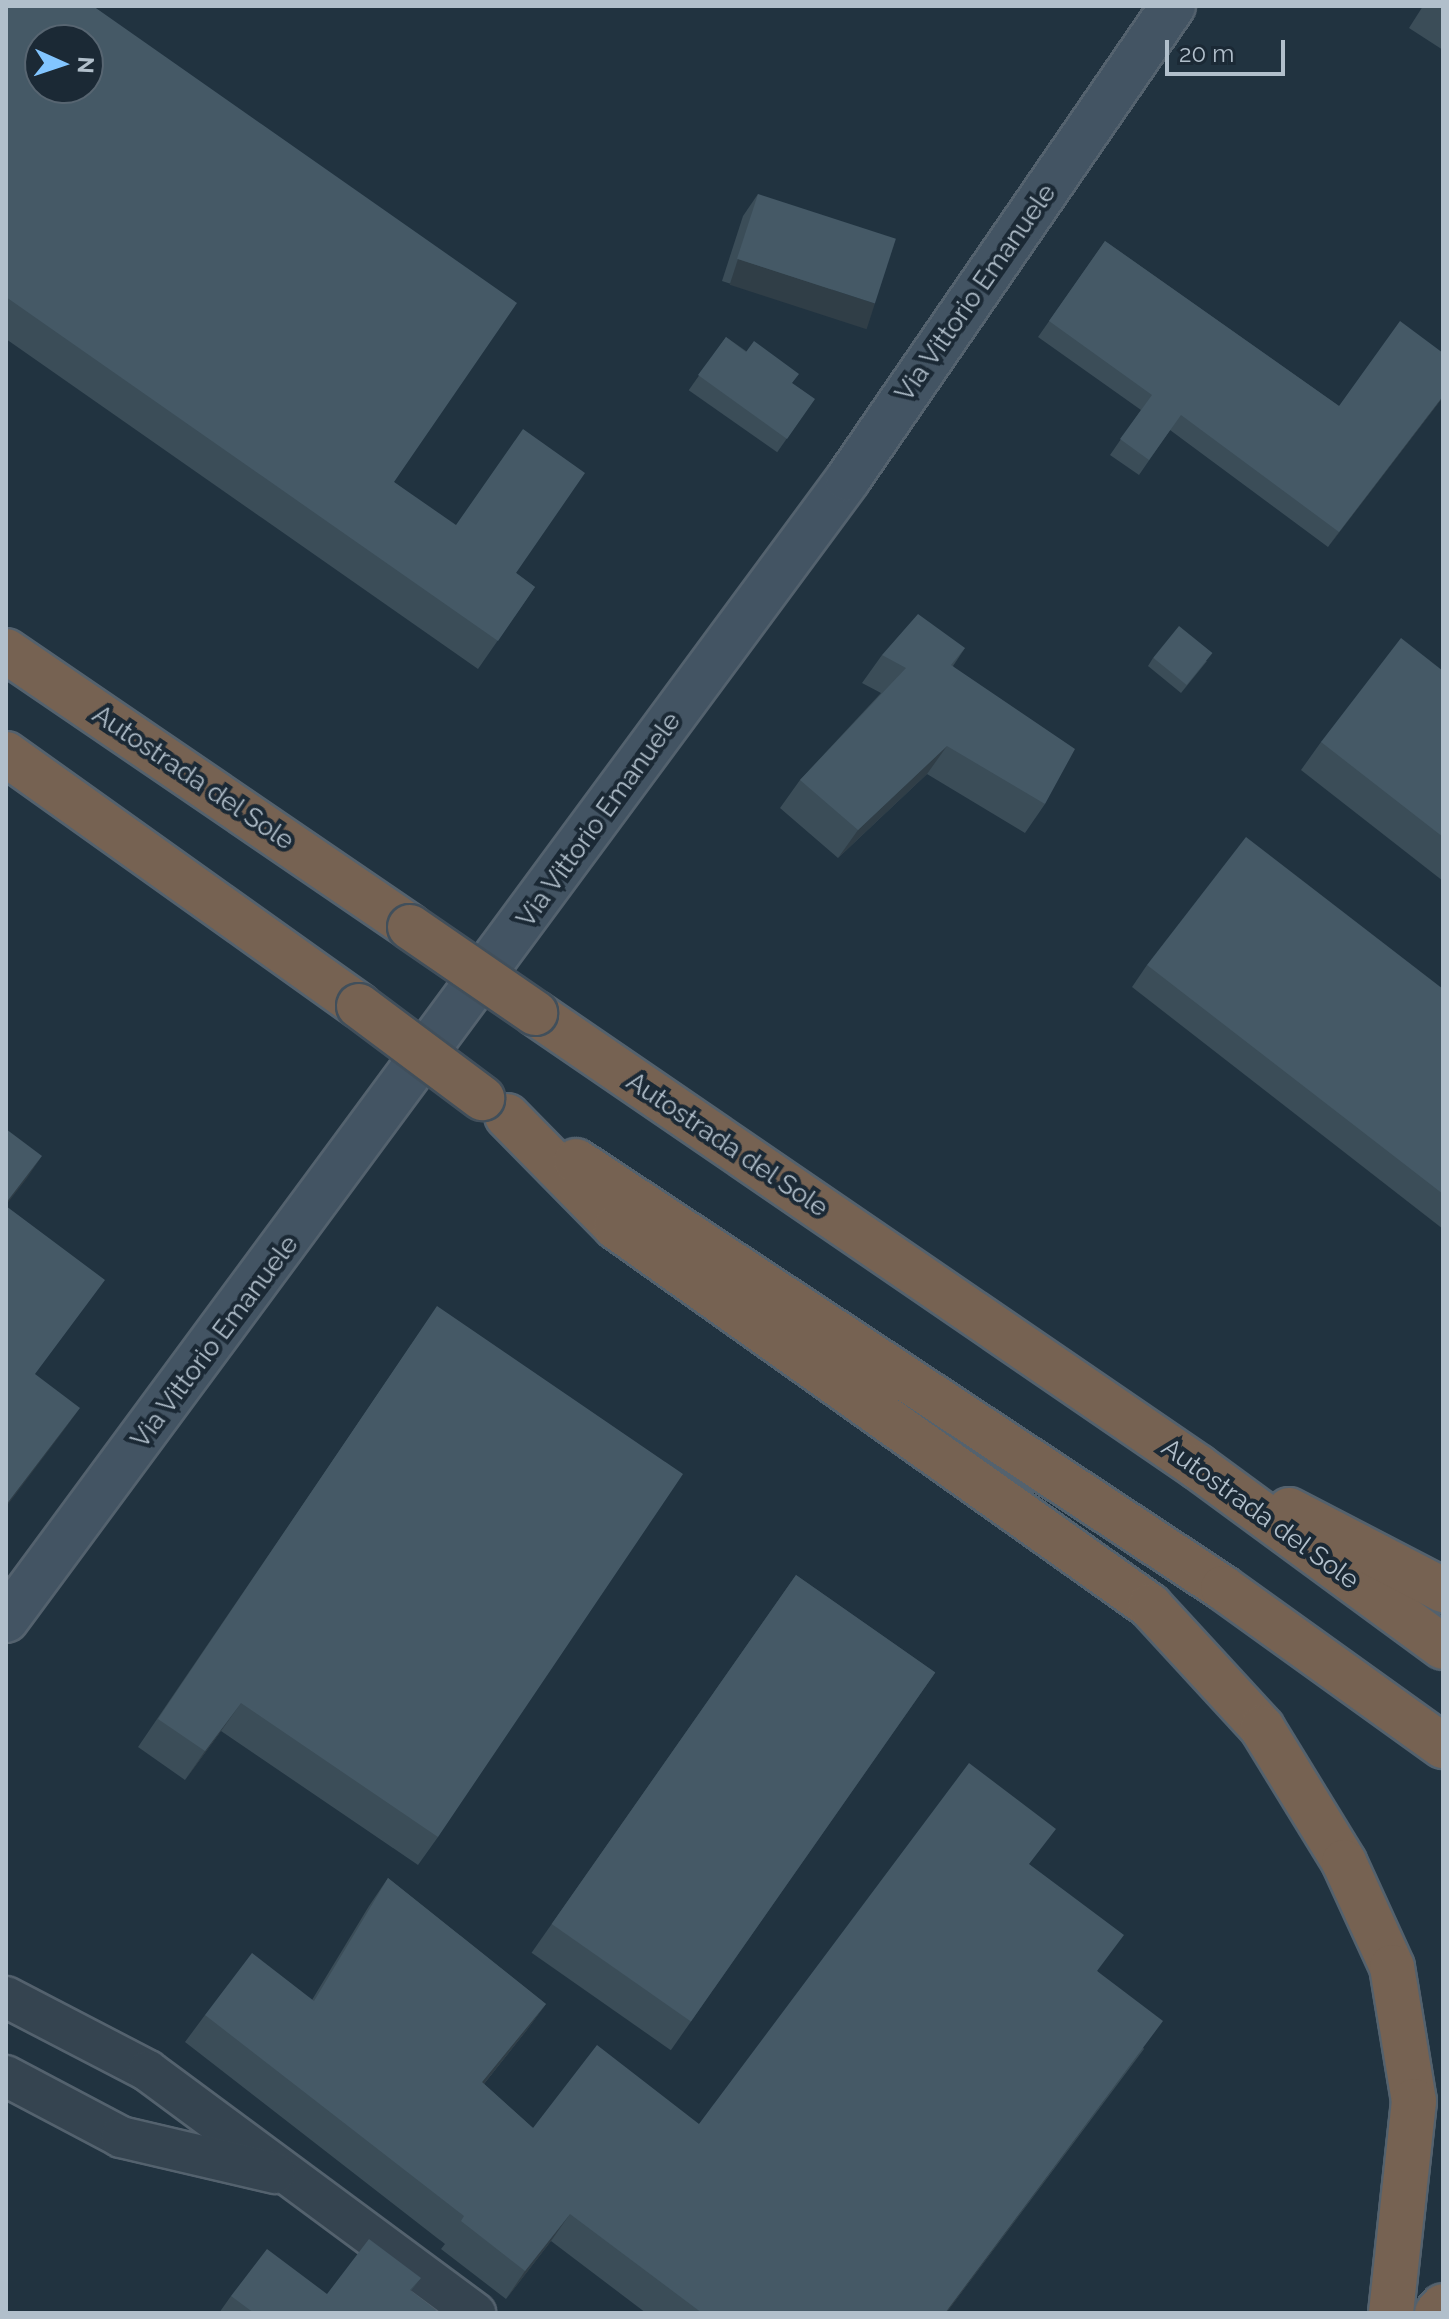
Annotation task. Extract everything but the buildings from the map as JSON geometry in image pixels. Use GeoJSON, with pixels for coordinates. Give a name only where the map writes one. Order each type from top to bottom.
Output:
{"type":"FeatureCollection","features":[{"type":"Feature","properties":{"kind":"highway","name":"Autostrada del Sole"},"geometry":{"type":"LineString","coordinates":[[6,651],[1198,1467],[1443,1647]]}},
{"type":"Feature","properties":{"kind":"highway"},"geometry":{"type":"LineString","coordinates":[[6,754],[495,1107],[1223,1588],[1443,1746]]}},
{"type":"Feature","properties":{"kind":"highway"},"geometry":{"type":"LineString","coordinates":[[495,1107],[616,1227],[1150,1606],[1262,1728],[1344,1862],[1392,1967],[1414,2101],[1391,2313]]}},
{"type":"Feature","properties":{"kind":"highway"},"geometry":{"type":"LineString","coordinates":[[1198,1467],[1443,1590]]}},
{"type":"Feature","properties":{"kind":"highway"},"geometry":{"type":"LineString","coordinates":[[1437,2313],[1443,2306]]}},
{"type":"Feature","properties":{"kind":"main road","name":"Via Vittorio Emanuele"},"geometry":{"type":"LineString","coordinates":[[6,1620],[848,479],[1173,6]]}},
{"type":"Feature","properties":{"kind":"street"},"geometry":{"type":"LineString","coordinates":[[6,1982],[20,2004],[148,2071],[475,2313]]}},
{"type":"Feature","properties":{"kind":"street"},"geometry":{"type":"LineString","coordinates":[[6,2076],[121,2137],[285,2175]]}}]}
